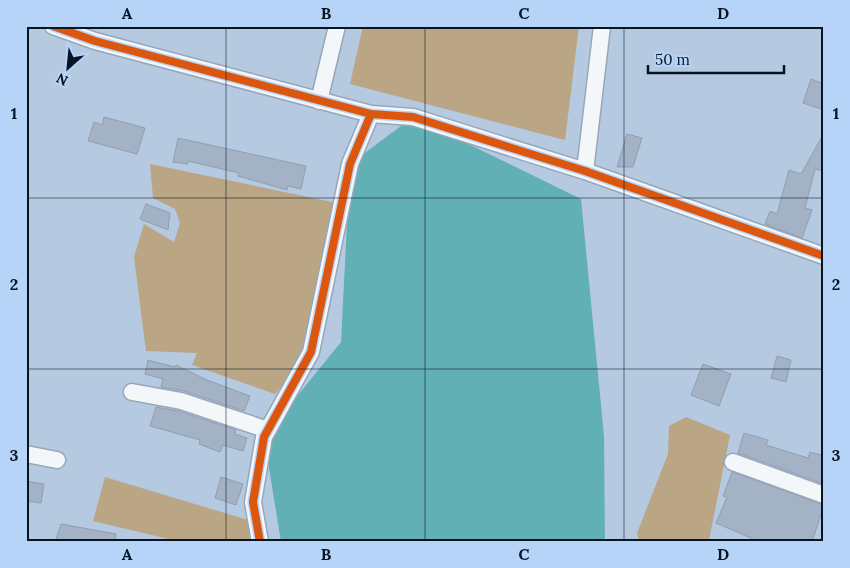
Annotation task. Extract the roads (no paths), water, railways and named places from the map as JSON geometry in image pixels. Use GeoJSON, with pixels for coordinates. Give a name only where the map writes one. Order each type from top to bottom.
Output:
{"type":"FeatureCollection","features":[{"type":"Feature","properties":{"kind":"street"},"geometry":{"type":"LineString","coordinates":[[53,26],[95,41],[371,114],[413,117],[585,171],[824,256]]}},
{"type":"Feature","properties":{"kind":"street"},"geometry":{"type":"LineString","coordinates":[[319,100],[337,26]]}},
{"type":"Feature","properties":{"kind":"street"},"geometry":{"type":"LineString","coordinates":[[585,171],[602,26]]}},
{"type":"Feature","properties":{"kind":"street"},"geometry":{"type":"LineString","coordinates":[[260,542],[253,502],[264,437],[311,352],[350,164],[371,114]]}},
{"type":"Feature","properties":{"kind":"street"},"geometry":{"type":"LineString","coordinates":[[132,392],[181,401],[268,430]]}},
{"type":"Feature","properties":{"kind":"street"},"geometry":{"type":"LineString","coordinates":[[26,454],[57,460]]}},
{"type":"Feature","properties":{"kind":"street"},"geometry":{"type":"LineString","coordinates":[[733,462],[824,495]]}}]}
